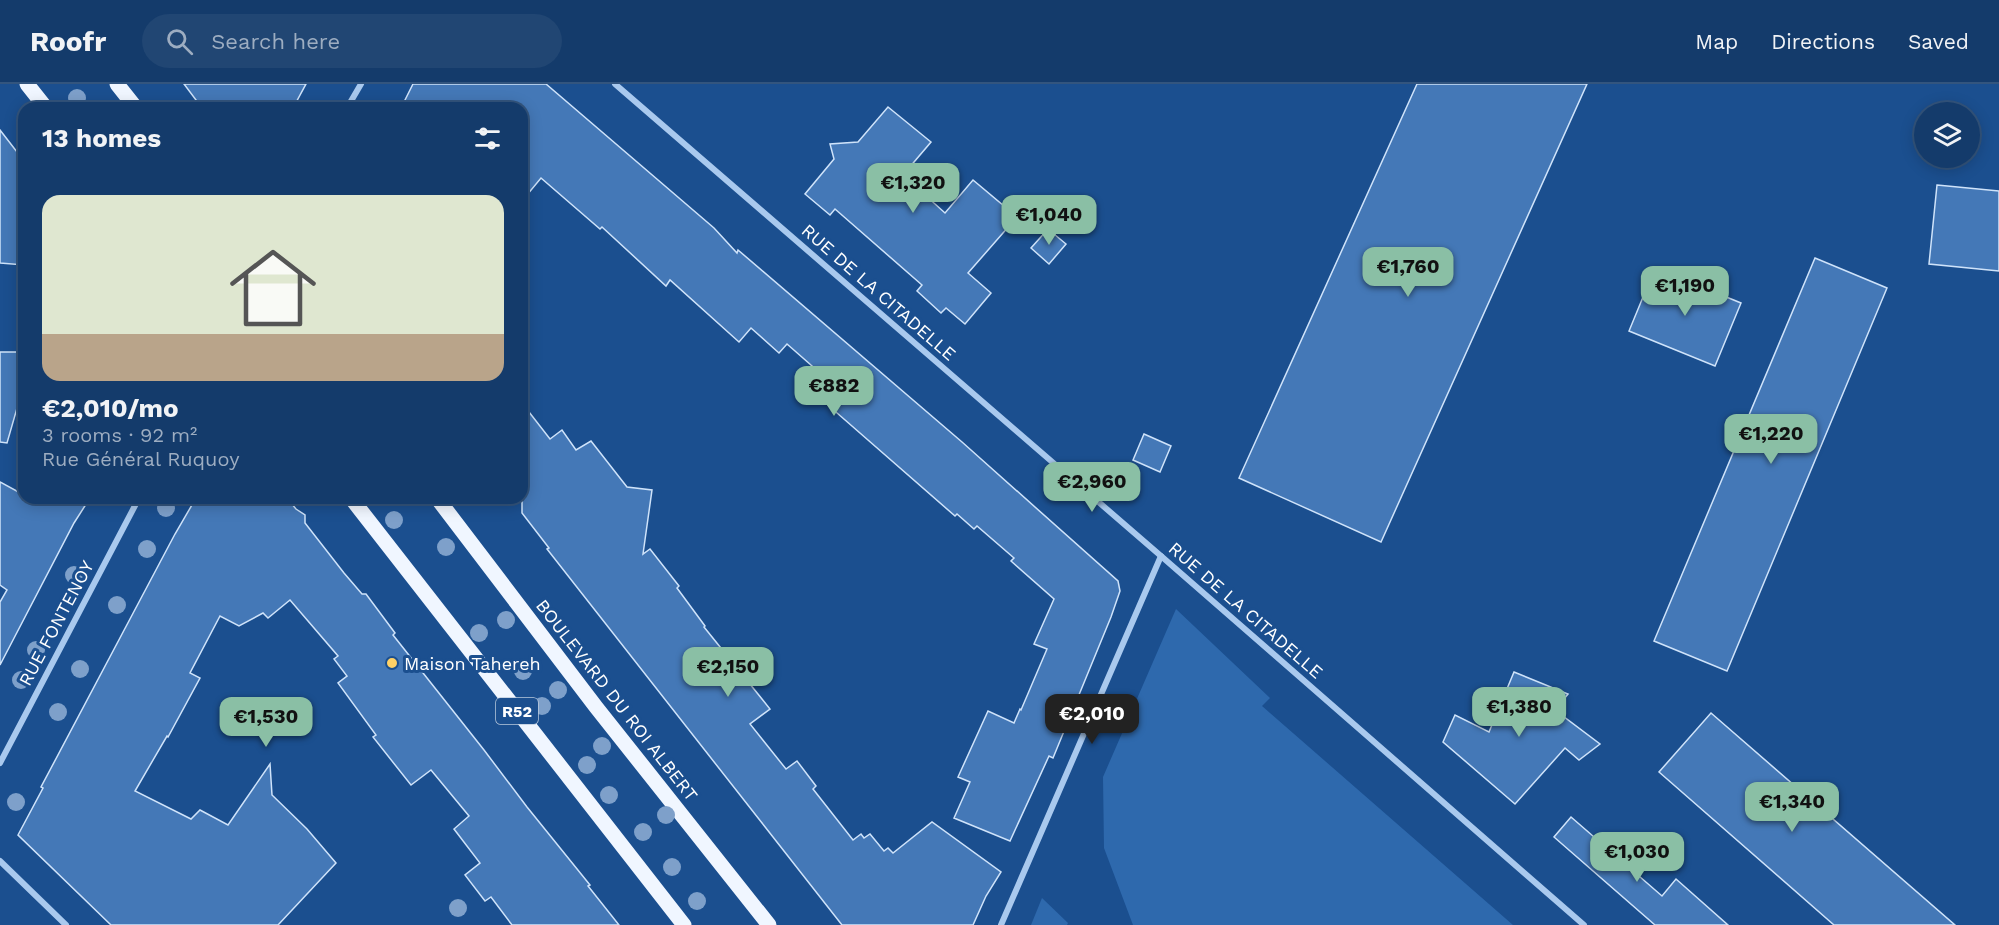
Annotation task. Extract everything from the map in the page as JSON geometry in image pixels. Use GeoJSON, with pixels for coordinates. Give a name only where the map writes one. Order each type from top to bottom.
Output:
{"type":"FeatureCollection","features":[{"type":"Feature","properties":{"kind":"main road"},"geometry":{"type":"LineString","coordinates":[[27,84],[41,102]]}},
{"type":"Feature","properties":{"kind":"main road"},"geometry":{"type":"LineString","coordinates":[[117,84],[131,102]]}},
{"type":"Feature","properties":{"kind":"main road","name":"R52"},"geometry":{"type":"LineString","coordinates":[[356,504],[684,925]]}},
{"type":"Feature","properties":{"kind":"main road","name":"BOULEVARD DU ROI ALBERT"},"geometry":{"type":"LineString","coordinates":[[442,504],[596,707],[769,925]]}},
{"type":"Feature","properties":{"kind":"street"},"geometry":{"type":"LineString","coordinates":[[350,102],[361,84]]}},
{"type":"Feature","properties":{"kind":"street","name":"RUE DE LA CITADELLE"},"geometry":{"type":"LineString","coordinates":[[615,84],[1584,925]]}},
{"type":"Feature","properties":{"kind":"street","name":"RUE FONTENOY"},"geometry":{"type":"LineString","coordinates":[[0,763],[136,504]]}},
{"type":"Feature","properties":{"kind":"street"},"geometry":{"type":"LineString","coordinates":[[1001,925],[1161,556]]}},
{"type":"Feature","properties":{"kind":"street"},"geometry":{"type":"LineString","coordinates":[[0,861],[66,925]]}},
{"type":"Feature","properties":{"kind":"shaded area"},"geometry":{"type":"Polygon","coordinates":[[[1176,609],[1270,698],[1262,706],[1513,925],[1133,925],[1104,848],[1103,777],[1176,609]]]}},
{"type":"Feature","properties":{"kind":"shaded area"},"geometry":{"type":"Polygon","coordinates":[[[1042,898],[1068,923],[1067,925],[1031,925],[1042,898]]]}},
{"type":"Feature","properties":{"kind":"building"},"geometry":{"type":"Polygon","coordinates":[[[184,84],[306,84],[296,102],[198,102],[184,84]]]}},
{"type":"Feature","properties":{"kind":"building"},"geometry":{"type":"Polygon","coordinates":[[[413,84],[546,84],[714,228],[737,253],[738,250],[962,442],[1118,581],[1120,591],[1111,617],[1053,758],[1049,756],[1010,841],[954,818],[970,782],[958,777],[988,711],[1014,723],[1047,649],[1034,644],[1054,599],[1011,561],[1014,558],[977,526],[974,529],[957,514],[955,516],[821,399],[825,394],[821,391],[822,386],[828,380],[787,344],[779,353],[751,328],[739,342],[670,280],[666,286],[602,227],[600,229],[541,178],[528,194],[528,102],[404,102],[413,84]]]}},
{"type":"Feature","properties":{"kind":"building"},"geometry":{"type":"Polygon","coordinates":[[[1417,84],[1587,84],[1381,542],[1239,478],[1417,84]]]}},
{"type":"Feature","properties":{"kind":"building"},"geometry":{"type":"Polygon","coordinates":[[[888,107],[931,142],[903,175],[945,213],[973,180],[1017,217],[968,273],[991,293],[965,324],[946,308],[941,313],[917,291],[922,285],[835,209],[830,215],[805,194],[834,159],[830,144],[858,142],[888,107]]]}},
{"type":"Feature","properties":{"kind":"building"},"geometry":{"type":"Polygon","coordinates":[[[0,130],[18,153],[18,264],[0,263],[0,130]]]}},
{"type":"Feature","properties":{"kind":"building"},"geometry":{"type":"Polygon","coordinates":[[[1937,185],[1999,191],[1999,271],[1929,264],[1937,185]]]}},
{"type":"Feature","properties":{"kind":"building"},"geometry":{"type":"Polygon","coordinates":[[[1048,229],[1066,244],[1049,264],[1031,248],[1048,229]]]}},
{"type":"Feature","properties":{"kind":"building"},"geometry":{"type":"Polygon","coordinates":[[[1815,258],[1887,288],[1727,671],[1654,641],[1815,258]]]}},
{"type":"Feature","properties":{"kind":"building"},"geometry":{"type":"Polygon","coordinates":[[[1655,268],[1741,303],[1715,366],[1629,331],[1655,268]]]}},
{"type":"Feature","properties":{"kind":"building"},"geometry":{"type":"Polygon","coordinates":[[[0,352],[18,352],[18,405],[7,443],[0,442],[0,352]]]}},
{"type":"Feature","properties":{"kind":"building"},"geometry":{"type":"Polygon","coordinates":[[[528,411],[550,439],[562,430],[576,450],[591,441],[627,487],[652,490],[643,554],[650,549],[679,586],[677,588],[704,627],[770,709],[750,724],[786,769],[797,761],[816,786],[813,789],[853,840],[861,834],[864,838],[870,834],[884,851],[888,848],[893,853],[932,822],[1001,872],[986,896],[973,925],[842,925],[547,549],[549,548],[522,513],[522,504],[528,504],[528,411]]]}},
{"type":"Feature","properties":{"kind":"building"},"geometry":{"type":"Polygon","coordinates":[[[1144,434],[1171,446],[1160,472],[1133,460],[1144,434]]]}},
{"type":"Feature","properties":{"kind":"building"},"geometry":{"type":"Polygon","coordinates":[[[0,482],[18,492],[18,504],[86,504],[0,665],[0,602],[7,590],[0,585],[0,482]]]}},
{"type":"Feature","properties":{"kind":"building"},"geometry":{"type":"Polygon","coordinates":[[[192,504],[292,504],[305,515],[305,523],[362,594],[366,594],[395,633],[393,635],[619,925],[512,925],[491,897],[485,901],[465,875],[480,863],[454,829],[469,816],[431,770],[411,785],[373,737],[376,735],[338,683],[347,676],[334,659],[338,656],[290,600],[268,618],[263,613],[239,626],[220,616],[190,673],[200,678],[135,791],[191,819],[200,810],[228,825],[270,764],[272,795],[307,829],[336,863],[278,925],[111,925],[18,835],[43,788],[41,787],[192,504]]]}},
{"type":"Feature","properties":{"kind":"building"},"geometry":{"type":"Polygon","coordinates":[[[1514,672],[1568,694],[1555,710],[1600,744],[1579,760],[1565,748],[1515,804],[1443,742],[1455,715],[1489,732],[1514,672]]]}},
{"type":"Feature","properties":{"kind":"building"},"geometry":{"type":"Polygon","coordinates":[[[1711,713],[1955,925],[1834,925],[1659,772],[1711,713]]]}},
{"type":"Feature","properties":{"kind":"building"},"geometry":{"type":"Polygon","coordinates":[[[1571,817],[1662,896],[1676,879],[1728,925],[1655,925],[1554,837],[1571,817]]]}},
{"type":"Feature","properties":{"kind":"place","name":"Maison Tahereh"},"geometry":{"type":"Point","coordinates":[392,663]}}]}
